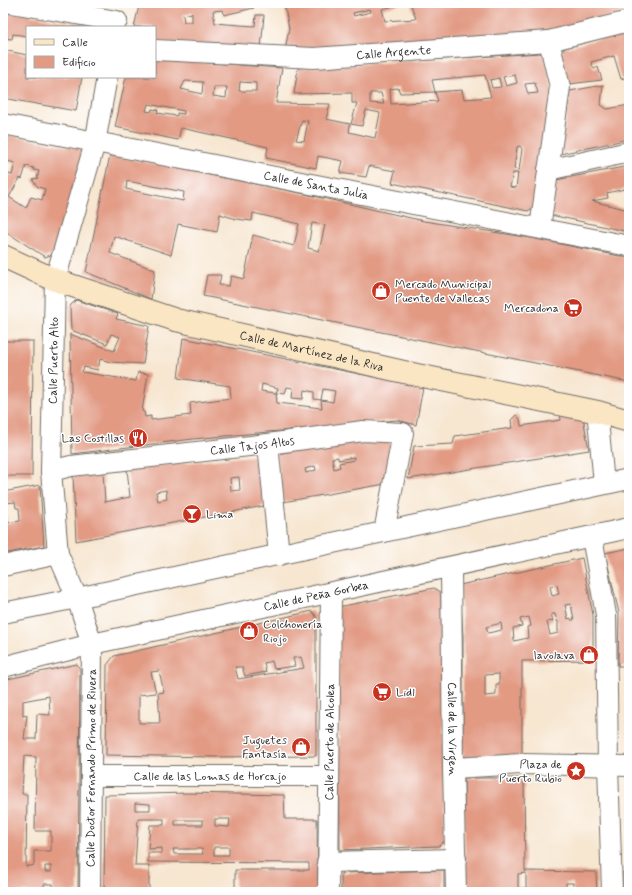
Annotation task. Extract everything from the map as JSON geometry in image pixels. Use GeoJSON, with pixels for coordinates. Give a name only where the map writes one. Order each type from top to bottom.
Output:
{"type":"FeatureCollection","features":[{"type":"Feature","properties":{"kind":"street"},"geometry":{"type":"LineString","coordinates":[[11,3],[117,17]]}},
{"type":"Feature","properties":{"kind":"street","name":"Calle Argente"},"geometry":{"type":"LineString","coordinates":[[156,50],[314,58],[549,42],[629,21]]}},
{"type":"Feature","properties":{"kind":"street"},"geometry":{"type":"LineString","coordinates":[[540,228],[560,87],[549,42]]}},
{"type":"Feature","properties":{"kind":"street","name":"Calle Puerto Alto"},"geometry":{"type":"LineString","coordinates":[[92,644],[78,598],[58,554],[51,471],[55,280],[95,143],[107,78]]}},
{"type":"Feature","properties":{"kind":"street","name":"Calle de Santa Julia"},"geometry":{"type":"LineString","coordinates":[[3,124],[629,246]]}},
{"type":"Feature","properties":{"kind":"street"},"geometry":{"type":"LineString","coordinates":[[548,170],[629,152]]}},
{"type":"Feature","properties":{"kind":"street","name":"Calle de Martínez de la Riva"},"geometry":{"type":"LineString","coordinates":[[3,256],[55,280],[176,320],[417,375],[598,412],[629,421]]}},
{"type":"Feature","properties":{"kind":"street"},"geometry":{"type":"LineString","coordinates":[[598,420],[604,484]]}},
{"type":"Feature","properties":{"kind":"street","name":"Calle Tajos Altos"},"geometry":{"type":"LineString","coordinates":[[51,471],[71,466],[268,444],[363,430],[403,433],[384,532]]}},
{"type":"Feature","properties":{"kind":"street"},"geometry":{"type":"LineString","coordinates":[[268,444],[279,555]]}},
{"type":"Feature","properties":{"kind":"street"},"geometry":{"type":"LineString","coordinates":[[3,613],[629,479]]}},
{"type":"Feature","properties":{"kind":"street","name":"Calle de Peña Gorbea"},"geometry":{"type":"LineString","coordinates":[[3,667],[92,644],[629,528]]}},
{"type":"Feature","properties":{"kind":"street"},"geometry":{"type":"LineString","coordinates":[[592,537],[606,615],[608,765],[612,892]]}},
{"type":"Feature","properties":{"kind":"street"},"geometry":{"type":"LineString","coordinates":[[3,566],[58,554]]}},
{"type":"Feature","properties":{"kind":"street","name":"Calle de la Virgen"},"geometry":{"type":"LineString","coordinates":[[451,567],[452,768],[456,892]]}},
{"type":"Feature","properties":{"kind":"street","name":"Calle Puerto de Alcolea"},"geometry":{"type":"LineString","coordinates":[[328,892],[327,862],[331,592]]}},
{"type":"Feature","properties":{"kind":"street","name":"Calle Doctor Fernando Primo de Rivera"},"geometry":{"type":"LineString","coordinates":[[90,892],[93,776],[92,644]]}},
{"type":"Feature","properties":{"kind":"street"},"geometry":{"type":"LineString","coordinates":[[452,768],[522,764],[629,766]]}},
{"type":"Feature","properties":{"kind":"street","name":"Calle de las Lomas de Horcajo"},"geometry":{"type":"LineString","coordinates":[[93,776],[328,776]]}},
{"type":"Feature","properties":{"kind":"street"},"geometry":{"type":"LineString","coordinates":[[327,862],[456,859]]}},
{"type":"Feature","properties":{"kind":"building"},"geometry":{"type":"Polygon","coordinates":[[[74,3],[100,3],[95,7],[74,3]]]}},
{"type":"Feature","properties":{"kind":"building"},"geometry":{"type":"Polygon","coordinates":[[[152,3],[254,3],[254,8],[224,15],[223,10],[213,11],[215,23],[255,26],[256,15],[264,15],[261,49],[156,42],[156,26],[134,26],[139,6],[152,3]],[[192,13],[183,15],[184,22],[192,22],[192,13]]]}},
{"type":"Feature","properties":{"kind":"building"},"geometry":{"type":"Polygon","coordinates":[[[284,3],[314,3],[315,7],[328,3],[398,3],[399,5],[382,9],[385,21],[416,19],[411,5],[419,3],[629,3],[629,11],[538,35],[285,50],[289,29],[284,3]],[[370,9],[353,13],[354,16],[371,12],[370,9]]]}},
{"type":"Feature","properties":{"kind":"building"},"geometry":{"type":"Polygon","coordinates":[[[3,11],[88,26],[26,26],[26,36],[13,34],[12,39],[3,38],[3,11]]]}},
{"type":"Feature","properties":{"kind":"building"},"geometry":{"type":"Polygon","coordinates":[[[629,31],[629,77],[621,79],[614,56],[591,62],[594,69],[598,67],[602,80],[569,84],[561,53],[565,48],[629,31]]]}},
{"type":"Feature","properties":{"kind":"building"},"geometry":{"type":"Polygon","coordinates":[[[3,50],[26,55],[26,78],[82,78],[76,111],[3,98],[3,50]]]}},
{"type":"Feature","properties":{"kind":"building"},"geometry":{"type":"Polygon","coordinates":[[[540,53],[545,56],[553,92],[534,207],[528,211],[392,183],[395,171],[369,166],[366,177],[340,173],[343,161],[318,156],[316,168],[266,158],[268,147],[181,128],[178,140],[115,127],[126,78],[156,78],[156,59],[282,68],[276,103],[330,104],[326,119],[350,124],[349,132],[375,138],[380,113],[366,110],[362,126],[351,124],[357,103],[352,103],[352,93],[294,94],[298,68],[540,53]],[[485,75],[432,80],[435,92],[462,90],[464,99],[491,97],[485,75]],[[515,75],[503,77],[506,86],[517,83],[515,75]],[[499,78],[490,80],[492,88],[501,87],[499,78]],[[185,81],[181,89],[202,94],[203,82],[185,81]],[[240,82],[239,91],[256,91],[256,83],[240,82]],[[535,83],[525,84],[528,94],[538,93],[535,83]],[[214,87],[213,96],[226,98],[227,87],[214,87]],[[398,88],[390,89],[391,104],[438,101],[435,92],[400,93],[398,88]],[[370,93],[370,103],[384,104],[381,93],[370,93]],[[148,104],[146,111],[151,112],[152,109],[158,110],[157,113],[177,116],[177,113],[184,114],[184,111],[148,104]],[[302,120],[296,140],[304,141],[308,121],[302,120]],[[520,146],[517,147],[514,169],[519,170],[522,149],[520,146]],[[513,173],[510,187],[516,188],[518,173],[513,173]]]}},
{"type":"Feature","properties":{"kind":"building"},"geometry":{"type":"Polygon","coordinates":[[[603,85],[601,105],[607,109],[629,105],[629,139],[560,154],[570,91],[603,85]]]}},
{"type":"Feature","properties":{"kind":"building"},"geometry":{"type":"Polygon","coordinates":[[[3,134],[86,150],[59,252],[45,257],[3,230],[3,172],[12,175],[15,163],[3,160],[3,134]],[[26,166],[22,179],[20,178],[9,197],[26,208],[31,197],[42,200],[45,189],[38,187],[33,181],[34,178],[37,179],[39,171],[34,170],[34,168],[26,166]]]}},
{"type":"Feature","properties":{"kind":"building"},"geometry":{"type":"Polygon","coordinates":[[[110,155],[305,194],[424,221],[531,238],[629,258],[629,382],[203,296],[207,275],[221,275],[219,285],[229,286],[231,276],[244,279],[253,235],[294,246],[299,224],[253,213],[252,221],[236,219],[220,214],[217,232],[178,224],[171,255],[114,236],[110,253],[155,270],[151,299],[86,272],[110,155]],[[127,181],[126,189],[183,201],[184,192],[127,181]],[[312,223],[308,248],[319,251],[325,225],[312,223]]]}},
{"type":"Feature","properties":{"kind":"building"},"geometry":{"type":"Polygon","coordinates":[[[629,166],[629,188],[607,193],[608,198],[592,201],[629,210],[629,232],[551,215],[556,180],[629,166]]]}},
{"type":"Feature","properties":{"kind":"building"},"geometry":{"type":"Polygon","coordinates":[[[76,300],[118,314],[116,319],[149,326],[143,364],[110,362],[100,359],[98,370],[84,367],[82,372],[136,381],[138,372],[148,374],[142,411],[144,412],[145,417],[151,416],[151,420],[191,415],[190,403],[231,398],[230,386],[178,378],[183,338],[423,387],[416,425],[397,420],[193,439],[72,454],[70,334],[114,351],[120,337],[111,334],[107,344],[71,330],[70,306],[76,300]],[[262,384],[261,391],[276,393],[278,388],[262,384]],[[287,387],[285,394],[276,393],[277,403],[322,408],[321,400],[314,399],[314,392],[304,390],[303,399],[292,398],[293,388],[287,387]],[[323,389],[321,400],[333,402],[335,391],[323,389]]]}},
{"type":"Feature","properties":{"kind":"building"},"geometry":{"type":"Polygon","coordinates":[[[3,341],[33,341],[32,476],[3,476],[3,341]]]}},
{"type":"Feature","properties":{"kind":"building"},"geometry":{"type":"Polygon","coordinates":[[[560,413],[583,417],[589,450],[408,479],[414,446],[453,444],[455,436],[512,428],[511,420],[516,415],[520,419],[521,426],[561,420],[560,413]]]}},
{"type":"Feature","properties":{"kind":"building"},"geometry":{"type":"Polygon","coordinates":[[[364,438],[393,442],[385,484],[283,502],[277,454],[364,438]],[[338,457],[332,458],[334,469],[340,467],[339,463],[354,460],[354,457],[338,460],[338,457]],[[315,466],[305,469],[306,473],[316,470],[315,466]]]}},
{"type":"Feature","properties":{"kind":"building"},"geometry":{"type":"Polygon","coordinates":[[[260,455],[264,506],[76,541],[73,475],[103,472],[105,502],[130,497],[127,469],[260,455]],[[239,477],[230,478],[231,491],[240,490],[239,477]],[[166,490],[156,492],[158,501],[167,499],[166,490]]]}},
{"type":"Feature","properties":{"kind":"building"},"geometry":{"type":"Polygon","coordinates":[[[40,485],[44,546],[3,554],[3,492],[40,485]],[[15,502],[5,503],[7,523],[20,521],[19,508],[16,508],[15,502]]]}},
{"type":"Feature","properties":{"kind":"building"},"geometry":{"type":"Polygon","coordinates":[[[629,548],[629,666],[618,666],[619,613],[605,553],[629,548]]]}},
{"type":"Feature","properties":{"kind":"building"},"geometry":{"type":"Polygon","coordinates":[[[582,558],[593,615],[593,660],[522,661],[522,756],[463,757],[463,637],[460,585],[582,558]],[[557,585],[550,586],[552,596],[559,594],[557,585]],[[571,604],[565,605],[568,619],[571,618],[571,620],[574,620],[571,604]],[[551,614],[553,621],[547,622],[550,635],[558,633],[558,621],[555,614],[551,614]],[[529,617],[520,619],[522,626],[513,628],[514,641],[528,638],[527,627],[531,626],[529,617]],[[501,623],[486,627],[488,633],[502,630],[501,623]],[[499,674],[485,675],[485,696],[496,695],[496,684],[499,684],[499,674]]]}},
{"type":"Feature","properties":{"kind":"building"},"geometry":{"type":"Polygon","coordinates":[[[434,588],[441,593],[445,840],[439,846],[340,850],[338,607],[434,588]]]}},
{"type":"Feature","properties":{"kind":"building"},"geometry":{"type":"Polygon","coordinates":[[[312,611],[316,616],[316,756],[214,757],[106,755],[107,665],[114,656],[312,611]],[[301,657],[293,658],[295,666],[274,669],[272,661],[264,663],[266,672],[245,676],[242,667],[235,667],[238,679],[304,668],[301,657]],[[159,671],[151,672],[156,693],[139,695],[139,723],[160,723],[158,693],[164,692],[159,671]]]}},
{"type":"Feature","properties":{"kind":"building"},"geometry":{"type":"Polygon","coordinates":[[[77,664],[80,669],[78,892],[53,892],[53,884],[44,884],[44,892],[3,892],[3,680],[77,664]],[[49,696],[23,701],[23,716],[27,715],[24,739],[36,739],[37,714],[50,715],[49,696]],[[24,756],[22,794],[27,794],[26,867],[34,865],[34,851],[51,851],[51,831],[35,831],[36,757],[24,756]],[[45,866],[45,872],[51,872],[51,866],[45,866]]]}},
{"type":"Feature","properties":{"kind":"building"},"geometry":{"type":"Polygon","coordinates":[[[464,778],[524,778],[525,871],[596,872],[597,892],[573,892],[573,883],[566,883],[566,892],[465,892],[464,778]],[[526,873],[518,874],[518,888],[526,888],[526,873]]]}},
{"type":"Feature","properties":{"kind":"building"},"geometry":{"type":"Polygon","coordinates":[[[188,793],[284,795],[285,819],[317,819],[318,892],[235,892],[235,870],[309,870],[309,863],[148,862],[148,853],[162,853],[162,848],[148,849],[150,825],[164,825],[164,819],[138,819],[135,866],[149,866],[149,892],[104,892],[105,795],[188,793]],[[135,803],[135,810],[150,810],[150,804],[135,803]],[[215,819],[215,826],[229,827],[230,819],[215,819]],[[175,820],[175,825],[203,825],[203,820],[175,820]],[[214,847],[214,855],[229,855],[229,847],[214,847]],[[173,849],[174,854],[203,854],[202,849],[173,849]]]}},
{"type":"Feature","properties":{"kind":"building"},"geometry":{"type":"Polygon","coordinates":[[[444,870],[444,892],[341,892],[341,873],[444,870]]]}},
{"type":"Feature","properties":{"kind":"building"},"geometry":{"type":"Polygon","coordinates":[[[623,872],[629,872],[629,892],[624,892],[623,872]]]}},
{"type":"Feature","properties":{"kind":"place","name":"Mercado Municipal Puente de Vallecas"},"geometry":{"type":"Point","coordinates":[381,291]}},
{"type":"Feature","properties":{"kind":"place","name":"Mercadona"},"geometry":{"type":"Point","coordinates":[573,308]}},
{"type":"Feature","properties":{"kind":"place","name":"Las Costillas"},"geometry":{"type":"Point","coordinates":[138,438]}},
{"type":"Feature","properties":{"kind":"place","name":"Lima"},"geometry":{"type":"Point","coordinates":[192,514]}},
{"type":"Feature","properties":{"kind":"place","name":"Colchonería Riojo"},"geometry":{"type":"Point","coordinates":[249,631]}},
{"type":"Feature","properties":{"kind":"place","name":"lavolava"},"geometry":{"type":"Point","coordinates":[589,655]}},
{"type":"Feature","properties":{"kind":"place","name":"Lidl"},"geometry":{"type":"Point","coordinates":[382,692]}},
{"type":"Feature","properties":{"kind":"place","name":"Juguetes Fantasía"},"geometry":{"type":"Point","coordinates":[301,747]}},
{"type":"Feature","properties":{"kind":"place","name":"Plaza de Puerto Rubio"},"geometry":{"type":"Point","coordinates":[576,771]}}]}
